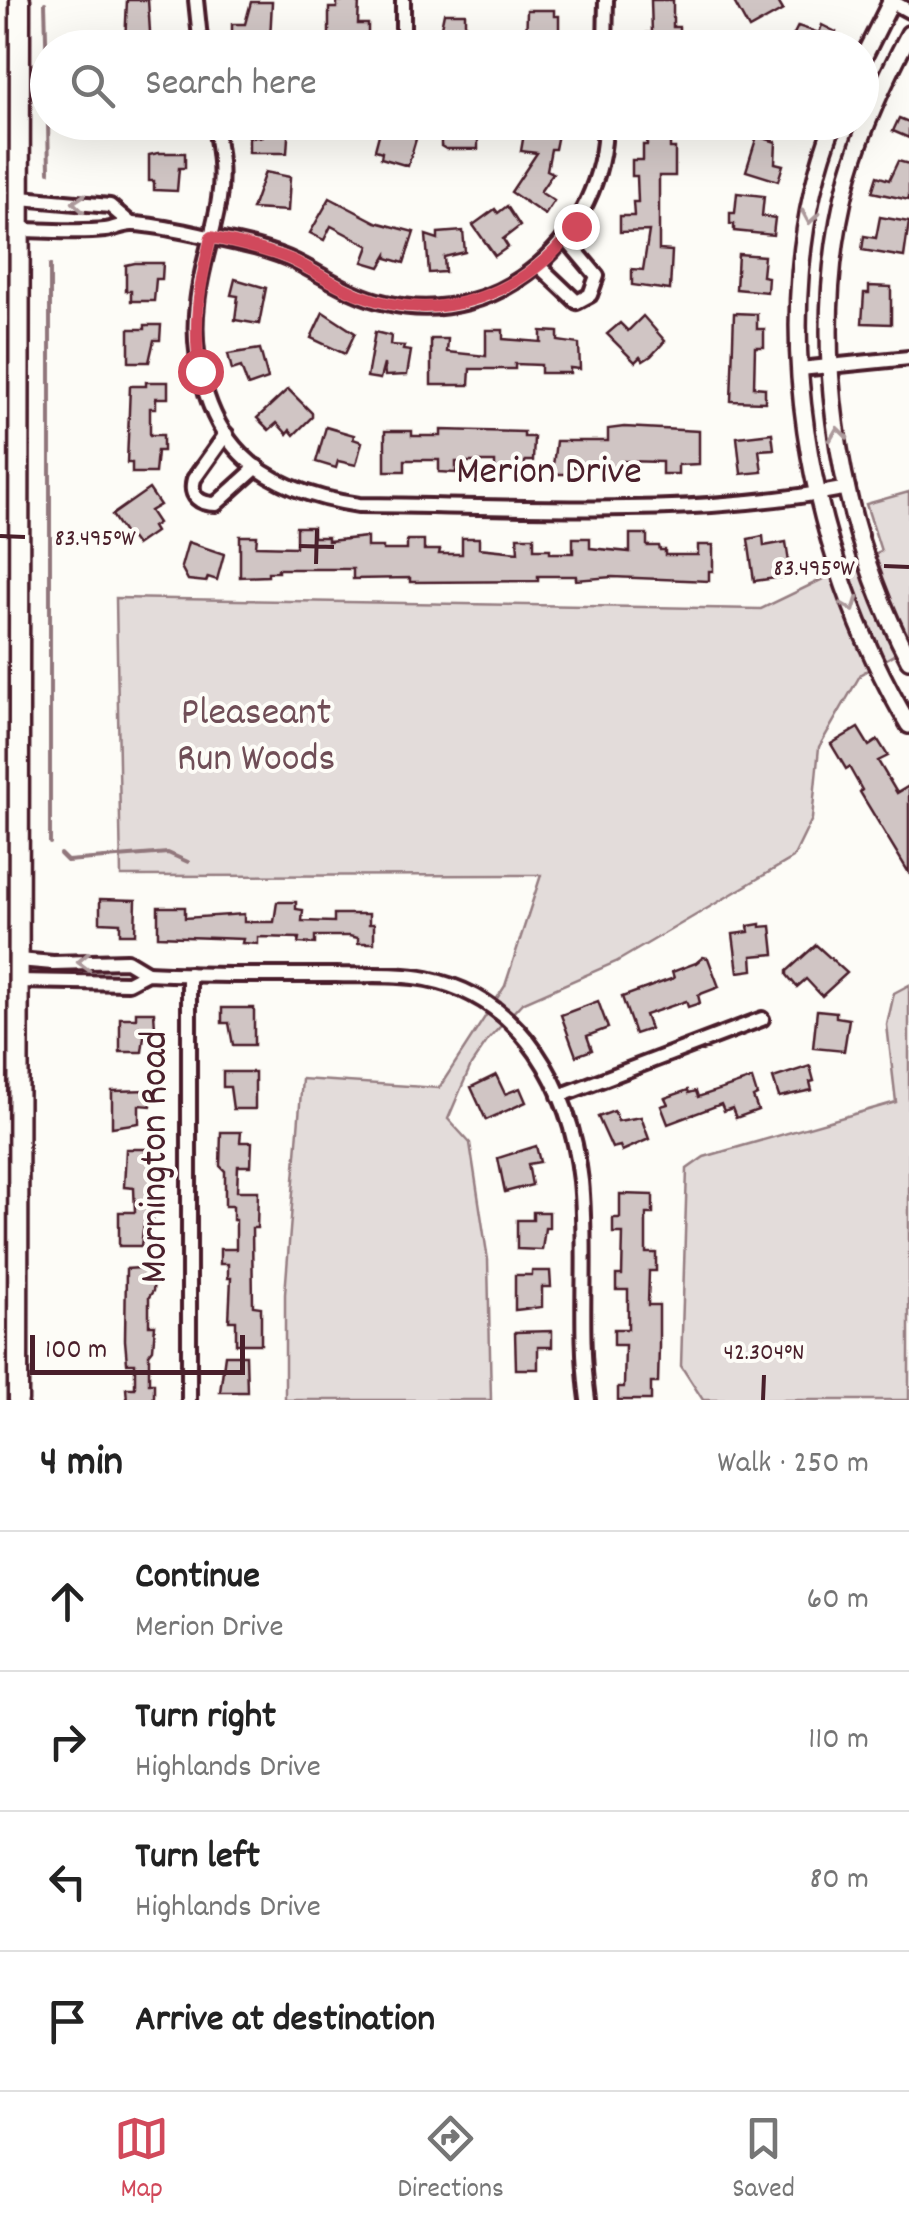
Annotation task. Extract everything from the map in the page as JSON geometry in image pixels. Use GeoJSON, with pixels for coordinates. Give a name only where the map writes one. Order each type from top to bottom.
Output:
{"type":"FeatureCollection","features":[{"type":"Feature","properties":{"kind":"main road"},"geometry":{"type":"LineString","coordinates":[[18,1400],[20,0]]}},
{"type":"Feature","properties":{"kind":"street"},"geometry":{"type":"LineString","coordinates":[[196,0],[200,30]]}},
{"type":"Feature","properties":{"kind":"street"},"geometry":{"type":"LineString","coordinates":[[403,0],[403,30]]}},
{"type":"Feature","properties":{"kind":"street"},"geometry":{"type":"LineString","coordinates":[[606,0],[606,30]]}},
{"type":"Feature","properties":{"kind":"street"},"geometry":{"type":"LineString","coordinates":[[877,30],[891,1],[909,11]]}},
{"type":"Feature","properties":{"kind":"street"},"geometry":{"type":"LineString","coordinates":[[879,94],[909,34]]}},
{"type":"Feature","properties":{"kind":"street","name":"Merion Drive"},"geometry":{"type":"LineString","coordinates":[[216,140],[221,180],[197,301],[196,347],[209,397],[226,434],[242,455],[306,493],[360,505],[707,507],[765,503],[848,488]]}},
{"type":"Feature","properties":{"kind":"street"},"geometry":{"type":"LineString","coordinates":[[21,230],[108,230],[130,223],[211,237],[277,254],[360,295],[408,307],[440,307],[478,299],[510,285],[539,266],[566,240],[596,186],[604,140]]}},
{"type":"Feature","properties":{"kind":"street"},"geometry":{"type":"LineString","coordinates":[[828,140],[802,266],[800,369],[806,428],[836,562],[864,640],[909,725]]}},
{"type":"Feature","properties":{"kind":"street"},"geometry":{"type":"LineString","coordinates":[[861,140],[849,175],[832,268],[830,366],[848,488],[876,584],[909,660]]}},
{"type":"Feature","properties":{"kind":"street"},"geometry":{"type":"LineString","coordinates":[[820,165],[849,175]]}},
{"type":"Feature","properties":{"kind":"street"},"geometry":{"type":"LineString","coordinates":[[21,198],[110,206],[130,223]]}},
{"type":"Feature","properties":{"kind":"street"},"geometry":{"type":"LineString","coordinates":[[539,266],[577,302],[590,295],[597,276],[566,240]]}},
{"type":"Feature","properties":{"kind":"street"},"geometry":{"type":"LineString","coordinates":[[800,369],[909,358]]}},
{"type":"Feature","properties":{"kind":"street"},"geometry":{"type":"LineString","coordinates":[[226,434],[194,480],[194,497],[204,504],[216,504],[257,466]]}},
{"type":"Feature","properties":{"kind":"street"},"geometry":{"type":"LineString","coordinates":[[19,960],[53,964],[127,961],[147,974]]}},
{"type":"Feature","properties":{"kind":"street"},"geometry":{"type":"LineString","coordinates":[[18,980],[128,983],[147,974],[411,976],[445,984],[480,999],[516,1026],[544,1060],[574,1144],[582,1188],[588,1400]]}},
{"type":"Feature","properties":{"kind":"street","name":"Mornington Road"},"geometry":{"type":"LineString","coordinates":[[189,974],[189,1400]]}},
{"type":"Feature","properties":{"kind":"street"},"geometry":{"type":"LineString","coordinates":[[560,1096],[762,1019]]}},
{"type":"Feature","properties":{"kind":"green space","name":"Pleaseant Run Woods"},"geometry":{"type":"Polygon","coordinates":[[[909,492],[909,646],[861,674],[819,747],[812,819],[793,858],[616,962],[522,1003],[471,1065],[448,1119],[470,1143],[488,1260],[491,1400],[285,1400],[285,1294],[302,1079],[439,1088],[505,986],[541,875],[121,876],[116,598],[761,609],[881,551],[866,504],[909,492]]]}},
{"type":"Feature","properties":{"kind":"green space"},"geometry":{"type":"Polygon","coordinates":[[[909,985],[909,1400],[703,1400],[681,1366],[687,1169],[704,1157],[896,1102],[887,1025],[894,993],[909,985]]]}},
{"type":"Feature","properties":{"kind":"building"},"geometry":{"type":"Polygon","coordinates":[[[127,0],[148,0],[150,30],[126,30],[127,0]]]}},
{"type":"Feature","properties":{"kind":"building"},"geometry":{"type":"Polygon","coordinates":[[[651,0],[673,0],[673,27],[679,30],[652,30],[651,0]]]}},
{"type":"Feature","properties":{"kind":"building"},"geometry":{"type":"Polygon","coordinates":[[[733,0],[777,0],[783,10],[749,29],[733,0]]]}},
{"type":"Feature","properties":{"kind":"building"},"geometry":{"type":"Polygon","coordinates":[[[337,1],[359,1],[358,24],[368,24],[368,30],[329,30],[329,8],[337,8],[337,1]]]}},
{"type":"Feature","properties":{"kind":"building"},"geometry":{"type":"Polygon","coordinates":[[[251,2],[272,2],[270,30],[232,30],[232,24],[245,24],[251,2]]]}},
{"type":"Feature","properties":{"kind":"building"},"geometry":{"type":"Polygon","coordinates":[[[527,10],[554,10],[554,16],[559,16],[559,30],[526,30],[527,10]]]}},
{"type":"Feature","properties":{"kind":"building"},"geometry":{"type":"Polygon","coordinates":[[[444,13],[465,13],[465,30],[440,30],[444,13]]]}},
{"type":"Feature","properties":{"kind":"building"},"geometry":{"type":"Polygon","coordinates":[[[899,118],[909,122],[909,138],[893,131],[899,118]]]}},
{"type":"Feature","properties":{"kind":"building"},"geometry":{"type":"Polygon","coordinates":[[[249,140],[288,140],[287,153],[249,153],[249,140]]]}},
{"type":"Feature","properties":{"kind":"building"},"geometry":{"type":"Polygon","coordinates":[[[378,140],[416,140],[408,166],[381,158],[382,152],[375,150],[378,140]]]}},
{"type":"Feature","properties":{"kind":"building"},"geometry":{"type":"Polygon","coordinates":[[[441,140],[478,140],[478,149],[441,146],[441,140]]]}},
{"type":"Feature","properties":{"kind":"building"},"geometry":{"type":"Polygon","coordinates":[[[523,140],[557,140],[547,170],[553,173],[540,192],[554,201],[545,215],[511,192],[537,153],[521,151],[523,140]]]}},
{"type":"Feature","properties":{"kind":"building"},"geometry":{"type":"Polygon","coordinates":[[[647,140],[670,140],[670,148],[675,148],[675,176],[659,176],[659,250],[672,251],[670,290],[632,285],[632,269],[643,270],[649,231],[620,232],[620,216],[634,216],[633,202],[638,202],[632,160],[643,160],[643,145],[647,145],[647,140]]]}},
{"type":"Feature","properties":{"kind":"building"},"geometry":{"type":"Polygon","coordinates":[[[756,140],[776,142],[775,163],[783,165],[778,181],[746,171],[756,140]]]}},
{"type":"Feature","properties":{"kind":"building"},"geometry":{"type":"Polygon","coordinates":[[[185,153],[185,168],[179,168],[177,191],[154,190],[154,181],[149,181],[149,155],[185,153]]]}},
{"type":"Feature","properties":{"kind":"building"},"geometry":{"type":"Polygon","coordinates":[[[898,161],[909,164],[909,200],[872,192],[877,176],[889,180],[898,161]]]}},
{"type":"Feature","properties":{"kind":"building"},"geometry":{"type":"Polygon","coordinates":[[[265,172],[290,177],[288,211],[252,209],[265,172]]]}},
{"type":"Feature","properties":{"kind":"building"},"geometry":{"type":"Polygon","coordinates":[[[737,193],[764,196],[762,216],[775,218],[773,235],[734,231],[730,213],[735,213],[737,193]]]}},
{"type":"Feature","properties":{"kind":"building"},"geometry":{"type":"Polygon","coordinates":[[[330,198],[376,222],[414,232],[404,263],[387,255],[380,267],[363,262],[369,246],[331,226],[324,240],[310,233],[330,198]]]}},
{"type":"Feature","properties":{"kind":"building"},"geometry":{"type":"Polygon","coordinates":[[[507,206],[520,226],[503,239],[508,247],[495,256],[473,225],[495,209],[498,213],[507,206]]]}},
{"type":"Feature","properties":{"kind":"building"},"geometry":{"type":"Polygon","coordinates":[[[880,217],[909,222],[904,257],[862,250],[864,236],[876,238],[880,217]]]}},
{"type":"Feature","properties":{"kind":"building"},"geometry":{"type":"Polygon","coordinates":[[[463,231],[465,252],[444,257],[445,272],[429,273],[426,235],[438,239],[438,233],[463,231]]]}},
{"type":"Feature","properties":{"kind":"building"},"geometry":{"type":"Polygon","coordinates":[[[738,254],[764,256],[762,276],[768,277],[767,292],[736,289],[738,254]]]}},
{"type":"Feature","properties":{"kind":"building"},"geometry":{"type":"Polygon","coordinates":[[[163,263],[162,279],[156,279],[154,301],[131,301],[131,291],[126,291],[126,265],[163,263]]]}},
{"type":"Feature","properties":{"kind":"building"},"geometry":{"type":"Polygon","coordinates":[[[235,279],[266,288],[259,324],[235,320],[238,296],[231,295],[235,279]]]}},
{"type":"Feature","properties":{"kind":"building"},"geometry":{"type":"Polygon","coordinates":[[[869,286],[891,287],[891,324],[862,323],[864,293],[869,293],[869,286]]]}},
{"type":"Feature","properties":{"kind":"building"},"geometry":{"type":"Polygon","coordinates":[[[323,312],[355,333],[345,354],[311,338],[323,312]]]}},
{"type":"Feature","properties":{"kind":"building"},"geometry":{"type":"Polygon","coordinates":[[[734,313],[757,314],[757,329],[764,329],[764,347],[755,347],[754,387],[765,388],[765,402],[731,401],[734,313]]]}},
{"type":"Feature","properties":{"kind":"building"},"geometry":{"type":"Polygon","coordinates":[[[643,316],[665,341],[651,356],[635,362],[607,334],[620,323],[628,331],[643,316]]]}},
{"type":"Feature","properties":{"kind":"building"},"geometry":{"type":"Polygon","coordinates":[[[145,325],[161,325],[160,340],[154,340],[149,362],[129,362],[129,329],[145,329],[145,325]]]}},
{"type":"Feature","properties":{"kind":"building"},"geometry":{"type":"Polygon","coordinates":[[[486,330],[503,330],[503,339],[541,342],[541,331],[558,332],[558,341],[579,344],[580,369],[541,373],[541,365],[515,364],[515,369],[470,369],[469,385],[431,385],[431,339],[448,339],[447,352],[486,356],[486,330]]]}},
{"type":"Feature","properties":{"kind":"building"},"geometry":{"type":"Polygon","coordinates":[[[375,332],[391,336],[390,345],[411,351],[407,375],[385,376],[384,364],[380,379],[367,377],[375,332]]]}},
{"type":"Feature","properties":{"kind":"building"},"geometry":{"type":"Polygon","coordinates":[[[260,349],[268,379],[248,386],[241,367],[232,370],[228,354],[260,349]]]}},
{"type":"Feature","properties":{"kind":"building"},"geometry":{"type":"Polygon","coordinates":[[[146,382],[168,382],[168,398],[156,398],[156,408],[150,408],[150,435],[163,435],[163,451],[157,451],[155,473],[132,473],[132,463],[127,463],[130,386],[146,386],[146,382]]]}},
{"type":"Feature","properties":{"kind":"building"},"geometry":{"type":"Polygon","coordinates":[[[288,389],[312,413],[294,435],[290,430],[287,434],[277,423],[269,430],[257,418],[288,389]]]}},
{"type":"Feature","properties":{"kind":"building"},"geometry":{"type":"Polygon","coordinates":[[[326,427],[354,435],[353,439],[362,442],[356,465],[338,461],[336,468],[316,462],[326,427]]]}},
{"type":"Feature","properties":{"kind":"building"},"geometry":{"type":"Polygon","coordinates":[[[608,429],[699,431],[699,464],[678,465],[678,474],[662,474],[662,462],[624,461],[624,473],[607,473],[607,463],[579,463],[579,467],[569,467],[569,474],[552,474],[556,441],[608,441],[608,429]]]}},
{"type":"Feature","properties":{"kind":"building"},"geometry":{"type":"Polygon","coordinates":[[[441,430],[524,432],[524,437],[534,437],[533,461],[525,461],[525,471],[495,472],[495,462],[456,462],[456,473],[439,472],[439,460],[405,460],[405,471],[385,471],[385,431],[441,436],[441,430]]]}},
{"type":"Feature","properties":{"kind":"building"},"geometry":{"type":"Polygon","coordinates":[[[772,433],[774,449],[759,450],[762,472],[741,474],[737,437],[772,433]]]}},
{"type":"Feature","properties":{"kind":"building"},"geometry":{"type":"Polygon","coordinates":[[[149,489],[160,505],[150,511],[158,523],[152,527],[155,532],[136,545],[112,515],[149,489]]]}},
{"type":"Feature","properties":{"kind":"building"},"geometry":{"type":"Polygon","coordinates":[[[296,527],[313,527],[313,537],[328,537],[328,541],[367,537],[367,547],[383,550],[407,550],[407,540],[424,540],[424,550],[440,550],[439,554],[462,554],[462,538],[479,538],[479,548],[518,552],[517,537],[534,537],[534,549],[550,549],[550,553],[573,553],[573,538],[590,538],[590,548],[630,552],[630,534],[647,534],[647,546],[659,546],[665,555],[698,555],[698,545],[713,545],[713,571],[709,571],[709,581],[538,576],[538,581],[410,582],[410,578],[353,579],[353,569],[278,569],[268,572],[268,576],[240,577],[240,536],[257,536],[256,546],[296,547],[296,527]]]}},
{"type":"Feature","properties":{"kind":"building"},"geometry":{"type":"Polygon","coordinates":[[[763,536],[764,546],[786,542],[791,576],[754,581],[748,539],[763,536]]]}},
{"type":"Feature","properties":{"kind":"building"},"geometry":{"type":"Polygon","coordinates":[[[188,542],[224,554],[217,580],[188,580],[181,567],[188,542]]]}},
{"type":"Feature","properties":{"kind":"building"},"geometry":{"type":"Polygon","coordinates":[[[858,728],[869,746],[878,740],[888,756],[878,761],[897,793],[909,786],[909,873],[849,767],[846,769],[831,744],[858,728]]]}},
{"type":"Feature","properties":{"kind":"building"},"geometry":{"type":"Polygon","coordinates":[[[100,899],[136,900],[135,934],[120,934],[120,923],[100,922],[100,899]]]}},
{"type":"Feature","properties":{"kind":"building"},"geometry":{"type":"Polygon","coordinates":[[[277,902],[296,902],[296,909],[303,910],[302,921],[334,922],[334,914],[369,914],[369,924],[374,924],[374,943],[358,943],[358,938],[349,936],[315,936],[315,944],[298,943],[299,938],[258,937],[258,944],[242,943],[243,939],[158,936],[158,907],[185,907],[185,918],[244,914],[244,922],[274,922],[277,902]]]}},
{"type":"Feature","properties":{"kind":"building"},"geometry":{"type":"Polygon","coordinates":[[[748,926],[771,926],[774,954],[752,956],[753,970],[738,972],[733,934],[749,932],[748,926]]]}},
{"type":"Feature","properties":{"kind":"building"},"geometry":{"type":"Polygon","coordinates":[[[816,945],[847,973],[822,996],[806,979],[797,987],[787,975],[816,945]]]}},
{"type":"Feature","properties":{"kind":"building"},"geometry":{"type":"Polygon","coordinates":[[[708,958],[719,987],[698,995],[700,1003],[688,1007],[686,1001],[645,1015],[650,1029],[635,1034],[622,997],[674,978],[672,972],[708,958]]]}},
{"type":"Feature","properties":{"kind":"building"},"geometry":{"type":"Polygon","coordinates":[[[598,1001],[608,1028],[587,1036],[592,1050],[576,1056],[561,1015],[598,1001]]]}},
{"type":"Feature","properties":{"kind":"building"},"geometry":{"type":"Polygon","coordinates":[[[222,1008],[254,1008],[254,1045],[233,1045],[229,1023],[222,1023],[222,1008]]]}},
{"type":"Feature","properties":{"kind":"building"},"geometry":{"type":"Polygon","coordinates":[[[817,1010],[836,1012],[836,1017],[849,1019],[844,1051],[813,1048],[817,1010]]]}},
{"type":"Feature","properties":{"kind":"building"},"geometry":{"type":"Polygon","coordinates":[[[136,1012],[154,1012],[155,1028],[145,1029],[142,1052],[120,1052],[120,1018],[136,1018],[136,1012]]]}},
{"type":"Feature","properties":{"kind":"building"},"geometry":{"type":"Polygon","coordinates":[[[810,1066],[812,1090],[779,1097],[773,1078],[810,1066]]]}},
{"type":"Feature","properties":{"kind":"building"},"geometry":{"type":"Polygon","coordinates":[[[223,1072],[255,1072],[255,1109],[233,1109],[230,1087],[223,1087],[223,1072]]]}},
{"type":"Feature","properties":{"kind":"building"},"geometry":{"type":"Polygon","coordinates":[[[496,1075],[505,1094],[520,1088],[526,1102],[486,1120],[471,1087],[496,1075]]]}},
{"type":"Feature","properties":{"kind":"building"},"geometry":{"type":"Polygon","coordinates":[[[752,1079],[758,1110],[736,1118],[732,1108],[724,1111],[721,1104],[668,1124],[661,1106],[668,1104],[665,1098],[688,1090],[696,1091],[698,1097],[752,1079]]]}},
{"type":"Feature","properties":{"kind":"building"},"geometry":{"type":"Polygon","coordinates":[[[151,1090],[151,1106],[139,1105],[139,1123],[112,1127],[112,1091],[151,1090]]]}},
{"type":"Feature","properties":{"kind":"building"},"geometry":{"type":"Polygon","coordinates":[[[614,1111],[618,1121],[641,1117],[649,1139],[622,1151],[620,1146],[612,1148],[598,1117],[614,1111]]]}},
{"type":"Feature","properties":{"kind":"building"},"geometry":{"type":"Polygon","coordinates":[[[221,1132],[241,1132],[240,1142],[252,1142],[251,1166],[238,1166],[237,1191],[258,1191],[257,1228],[252,1228],[253,1306],[261,1307],[261,1344],[236,1344],[236,1321],[229,1321],[231,1278],[228,1264],[220,1264],[220,1249],[236,1249],[236,1220],[233,1206],[225,1206],[221,1132]]]}},
{"type":"Feature","properties":{"kind":"building"},"geometry":{"type":"Polygon","coordinates":[[[536,1146],[540,1162],[528,1164],[532,1185],[505,1192],[498,1158],[536,1146]]]}},
{"type":"Feature","properties":{"kind":"building"},"geometry":{"type":"Polygon","coordinates":[[[126,1149],[154,1149],[153,1223],[144,1223],[141,1246],[119,1246],[119,1212],[135,1212],[134,1188],[124,1187],[126,1149]]]}},
{"type":"Feature","properties":{"kind":"building"},"geometry":{"type":"Polygon","coordinates":[[[620,1194],[653,1195],[653,1214],[646,1214],[646,1253],[656,1253],[656,1271],[649,1271],[648,1305],[659,1305],[659,1346],[658,1383],[651,1383],[651,1400],[618,1400],[618,1387],[624,1387],[625,1345],[614,1345],[614,1329],[628,1329],[628,1290],[616,1290],[616,1275],[622,1275],[623,1233],[613,1233],[613,1218],[620,1218],[620,1194]]]}},
{"type":"Feature","properties":{"kind":"building"},"geometry":{"type":"Polygon","coordinates":[[[533,1212],[549,1212],[542,1250],[517,1249],[517,1220],[533,1220],[533,1212]]]}},
{"type":"Feature","properties":{"kind":"building"},"geometry":{"type":"Polygon","coordinates":[[[155,1267],[149,1297],[149,1325],[155,1325],[149,1354],[149,1383],[154,1383],[154,1396],[153,1400],[127,1400],[126,1388],[135,1388],[135,1363],[127,1363],[126,1269],[155,1267]]]}},
{"type":"Feature","properties":{"kind":"building"},"geometry":{"type":"Polygon","coordinates":[[[532,1271],[550,1271],[551,1287],[542,1287],[542,1307],[515,1310],[515,1275],[532,1275],[532,1271]]]}},
{"type":"Feature","properties":{"kind":"building"},"geometry":{"type":"Polygon","coordinates":[[[552,1331],[552,1347],[538,1347],[538,1369],[516,1369],[515,1332],[552,1331]]]}},
{"type":"Feature","properties":{"kind":"building"},"geometry":{"type":"Polygon","coordinates":[[[225,1355],[246,1355],[247,1392],[220,1392],[225,1355]]]}},
{"type":"Feature","properties":{"kind":"waterway"},"geometry":{"type":"LineString","coordinates":[[45,3],[46,30]]}},
{"type":"Feature","properties":{"kind":"waterway"},"geometry":{"type":"LineString","coordinates":[[48,140],[49,172]]}},
{"type":"Feature","properties":{"kind":"waterway"},"geometry":{"type":"LineString","coordinates":[[50,265],[50,843]]}},
{"type":"Feature","properties":{"kind":"waterway"},"geometry":{"type":"LineString","coordinates":[[60,854],[67,861],[168,853],[188,862]]}},
{"type":"Feature","properties":{"kind":"route"},"geometry":{"type":"LineString","coordinates":[[200,371],[195,324],[211,237],[277,254],[386,304],[440,307],[493,294],[525,276],[555,252],[576,226]]}}]}
